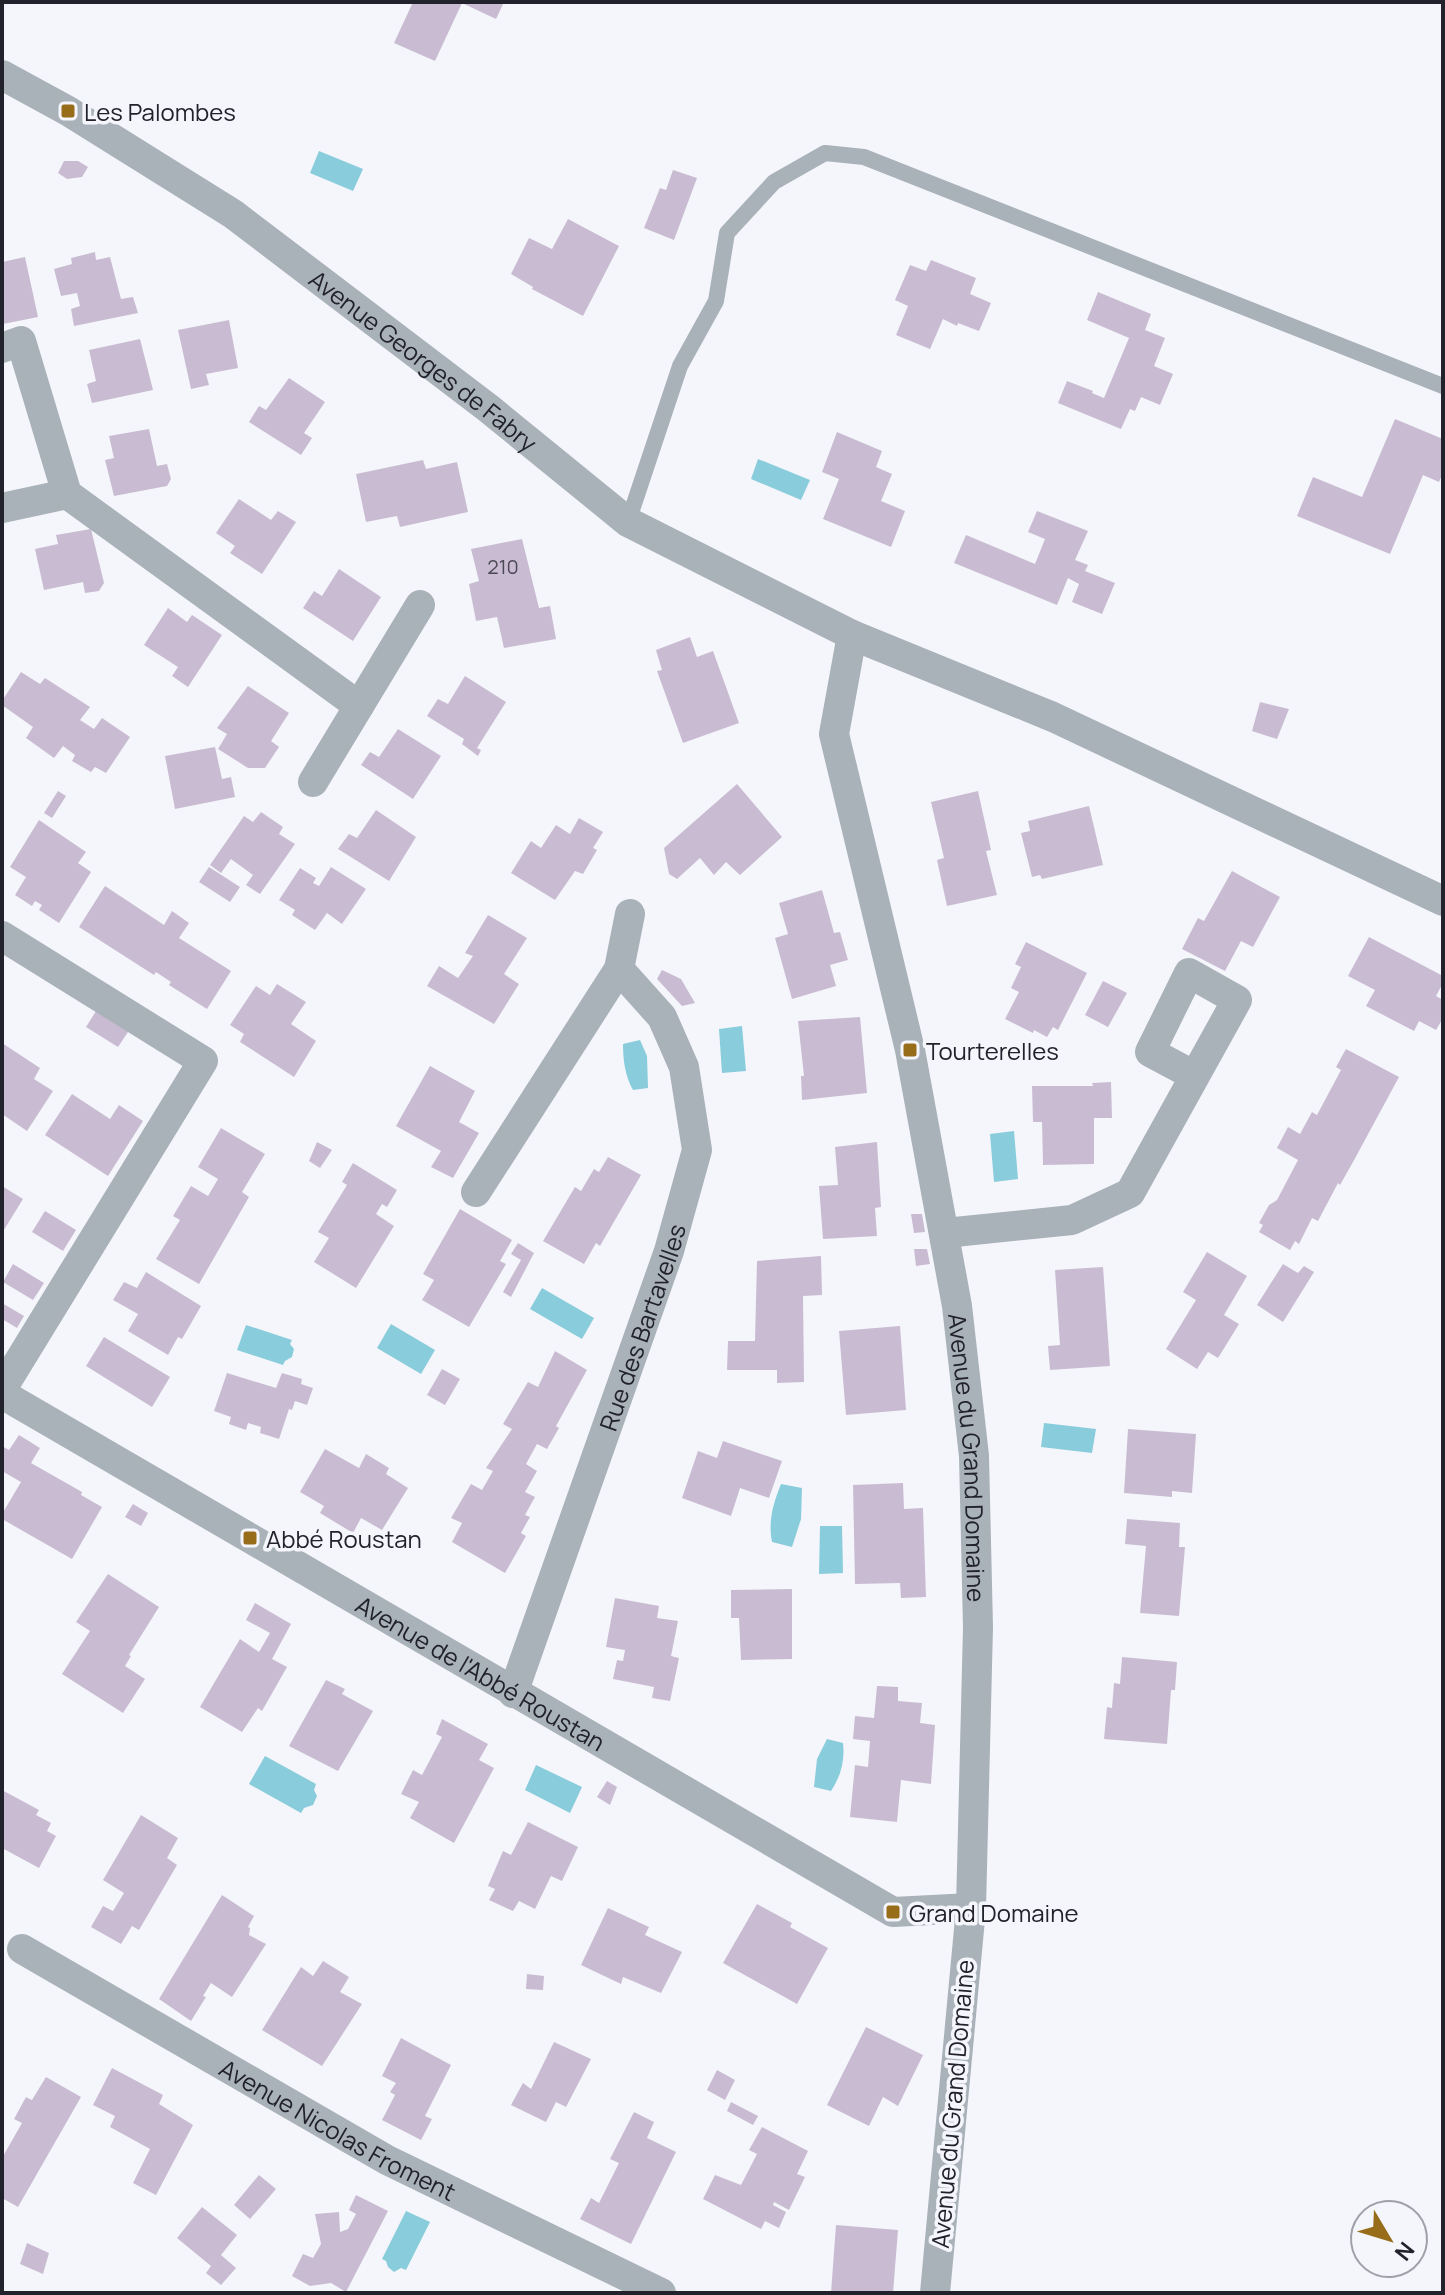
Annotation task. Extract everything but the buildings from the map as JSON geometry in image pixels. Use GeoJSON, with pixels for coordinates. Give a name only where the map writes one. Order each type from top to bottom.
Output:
{"type":"FeatureCollection","features":[{"type":"Feature","properties":{"kind":"street","name":"Avenue Georges de Fabry"},"geometry":{"type":"LineString","coordinates":[[2,75],[68,111],[233,214],[488,408],[628,522],[852,635],[1053,717],[1443,901]]}},
{"type":"Feature","properties":{"kind":"street"},"geometry":{"type":"LineString","coordinates":[[2,348],[21,341],[67,494],[359,706]]}},
{"type":"Feature","properties":{"kind":"street"},"geometry":{"type":"LineString","coordinates":[[2,508],[67,494]]}},
{"type":"Feature","properties":{"kind":"street"},"geometry":{"type":"LineString","coordinates":[[313,782],[420,605]]}},
{"type":"Feature","properties":{"kind":"street","name":"Avenue du Grand Domaine"},"geometry":{"type":"LineString","coordinates":[[852,635],[834,734],[910,1050],[957,1306],[974,1456],[978,1627],[971,1908],[935,2293]]}},
{"type":"Feature","properties":{"kind":"street"},"geometry":{"type":"LineString","coordinates":[[476,1192],[619,969],[630,914]]}},
{"type":"Feature","properties":{"kind":"street"},"geometry":{"type":"LineString","coordinates":[[2,936],[203,1061],[2,1392]]}},
{"type":"Feature","properties":{"kind":"street","name":"Rue des Bartavelles"},"geometry":{"type":"LineString","coordinates":[[513,1693],[669,1251],[697,1150],[684,1067],[662,1017],[619,969]]}},
{"type":"Feature","properties":{"kind":"street"},"geometry":{"type":"LineString","coordinates":[[945,1233],[1072,1220],[1130,1193],[1195,1076]]}},
{"type":"Feature","properties":{"kind":"street","name":"Avenue de l'Abbé Roustan"},"geometry":{"type":"LineString","coordinates":[[2,1392],[893,1912],[971,1908]]}},
{"type":"Feature","properties":{"kind":"street","name":"Avenue Nicolas Froment"},"geometry":{"type":"LineString","coordinates":[[22,1949],[387,2160],[661,2293]]}},
{"type":"Feature","properties":{"kind":"lane"},"geometry":{"type":"LineString","coordinates":[[628,522],[680,366],[716,301],[727,233],[774,182],[825,153],[864,157],[1443,386]]}},
{"type":"Feature","properties":{"kind":"water"},"geometry":{"type":"Polygon","coordinates":[[[319,151],[363,169],[353,191],[310,173],[319,151]]]}},
{"type":"Feature","properties":{"kind":"water"},"geometry":{"type":"Polygon","coordinates":[[[758,459],[810,480],[801,500],[751,479],[758,459]]]}},
{"type":"Feature","properties":{"kind":"water"},"geometry":{"type":"Polygon","coordinates":[[[742,1026],[746,1071],[722,1073],[719,1029],[742,1026]]]}},
{"type":"Feature","properties":{"kind":"water"},"geometry":{"type":"Polygon","coordinates":[[[640,1040],[647,1056],[648,1088],[633,1090],[625,1068],[623,1044],[640,1040]]]}},
{"type":"Feature","properties":{"kind":"water"},"geometry":{"type":"Polygon","coordinates":[[[1014,1131],[1018,1179],[994,1182],[990,1134],[1014,1131]]]}},
{"type":"Feature","properties":{"kind":"water"},"geometry":{"type":"Polygon","coordinates":[[[542,1288],[594,1318],[582,1339],[530,1309],[542,1288]]]}},
{"type":"Feature","properties":{"kind":"water"},"geometry":{"type":"Polygon","coordinates":[[[391,1324],[435,1350],[421,1374],[377,1348],[391,1324]]]}},
{"type":"Feature","properties":{"kind":"water"},"geometry":{"type":"Polygon","coordinates":[[[246,1325],[292,1340],[292,1357],[283,1365],[237,1350],[246,1325]]]}},
{"type":"Feature","properties":{"kind":"water"},"geometry":{"type":"Polygon","coordinates":[[[1044,1423],[1096,1429],[1092,1453],[1041,1447],[1044,1423]]]}},
{"type":"Feature","properties":{"kind":"water"},"geometry":{"type":"Polygon","coordinates":[[[781,1484],[802,1488],[801,1519],[792,1547],[772,1542],[772,1513],[781,1484]]]}},
{"type":"Feature","properties":{"kind":"water"},"geometry":{"type":"Polygon","coordinates":[[[820,1526],[842,1526],[843,1573],[819,1574],[820,1526]]]}},
{"type":"Feature","properties":{"kind":"water"},"geometry":{"type":"Polygon","coordinates":[[[827,1739],[843,1743],[842,1768],[831,1791],[814,1787],[817,1759],[827,1739]]]}},
{"type":"Feature","properties":{"kind":"water"},"geometry":{"type":"Polygon","coordinates":[[[265,1756],[316,1784],[314,1790],[317,1796],[313,1805],[304,1808],[301,1813],[249,1784],[265,1756]]]}},
{"type":"Feature","properties":{"kind":"water"},"geometry":{"type":"Polygon","coordinates":[[[536,1765],[582,1787],[570,1813],[525,1790],[536,1765]]]}},
{"type":"Feature","properties":{"kind":"water"},"geometry":{"type":"Polygon","coordinates":[[[406,2211],[430,2222],[406,2270],[401,2268],[394,2272],[382,2259],[406,2211]]]}},
{"type":"Feature","properties":{"kind":"place","name":"Les Palombes"},"geometry":{"type":"Point","coordinates":[68,111]}},
{"type":"Feature","properties":{"kind":"place","name":"Tourterelles"},"geometry":{"type":"Point","coordinates":[910,1050]}},
{"type":"Feature","properties":{"kind":"place","name":"Abbé Roustan"},"geometry":{"type":"Point","coordinates":[250,1538]}},
{"type":"Feature","properties":{"kind":"place","name":"Grand Domaine"},"geometry":{"type":"Point","coordinates":[893,1912]}}]}
